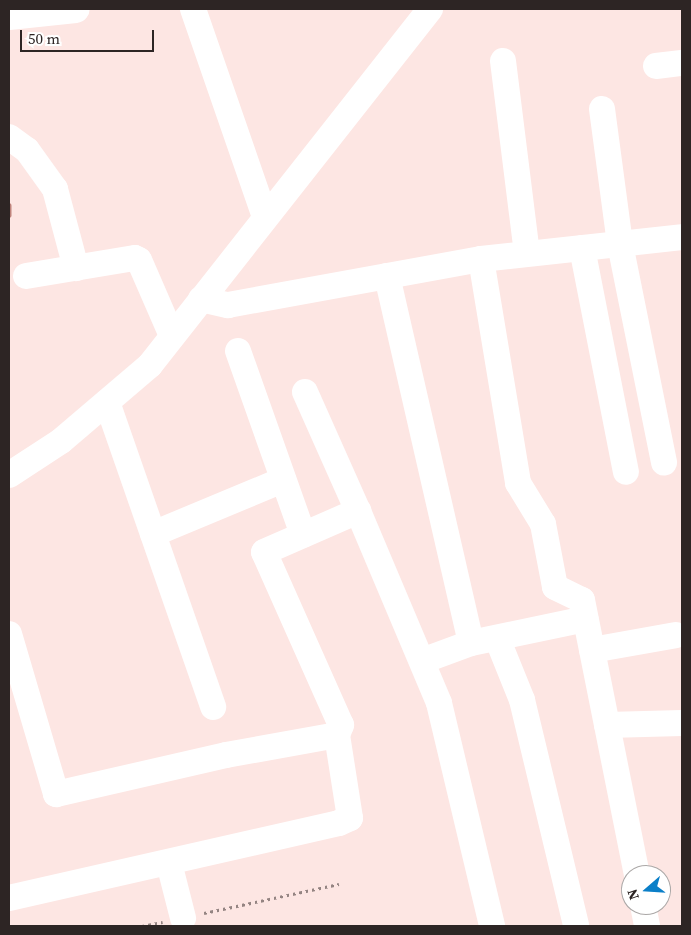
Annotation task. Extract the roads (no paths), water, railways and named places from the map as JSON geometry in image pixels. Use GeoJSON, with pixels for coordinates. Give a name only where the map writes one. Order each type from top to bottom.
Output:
{"type":"FeatureCollection","features":[{"type":"Feature","properties":{"kind":"main road"},"geometry":{"type":"LineString","coordinates":[[9,16],[76,9]]}},
{"type":"Feature","properties":{"kind":"street"},"geometry":{"type":"LineString","coordinates":[[193,9],[265,217]]}},
{"type":"Feature","properties":{"kind":"street"},"geometry":{"type":"LineString","coordinates":[[9,475],[61,441],[150,365],[430,9]]}},
{"type":"Feature","properties":{"kind":"street"},"geometry":{"type":"LineString","coordinates":[[503,61],[527,254]]}},
{"type":"Feature","properties":{"kind":"street"},"geometry":{"type":"LineString","coordinates":[[656,66],[682,63]]}},
{"type":"Feature","properties":{"kind":"street"},"geometry":{"type":"LineString","coordinates":[[602,109],[620,244],[664,463]]}},
{"type":"Feature","properties":{"kind":"street"},"geometry":{"type":"LineString","coordinates":[[9,137],[27,150],[55,189],[76,268]]}},
{"type":"Feature","properties":{"kind":"street"},"geometry":{"type":"LineString","coordinates":[[201,300],[228,305],[481,259],[682,237]]}},
{"type":"Feature","properties":{"kind":"street"},"geometry":{"type":"LineString","coordinates":[[582,248],[626,472]]}},
{"type":"Feature","properties":{"kind":"street"},"geometry":{"type":"LineString","coordinates":[[26,276],[135,258],[139,260],[172,336]]}},
{"type":"Feature","properties":{"kind":"street"},"geometry":{"type":"LineString","coordinates":[[481,259],[518,483],[543,524],[555,587],[582,600],[635,865]]}},
{"type":"Feature","properties":{"kind":"street"},"geometry":{"type":"LineString","coordinates":[[387,276],[471,643]]}},
{"type":"Feature","properties":{"kind":"street"},"geometry":{"type":"LineString","coordinates":[[238,352],[303,535]]}},
{"type":"Feature","properties":{"kind":"street"},"geometry":{"type":"LineString","coordinates":[[305,392],[358,510],[439,703],[492,926]]}},
{"type":"Feature","properties":{"kind":"street"},"geometry":{"type":"LineString","coordinates":[[106,402],[214,707]]}},
{"type":"Feature","properties":{"kind":"street"},"geometry":{"type":"LineString","coordinates":[[153,534],[283,480]]}},
{"type":"Feature","properties":{"kind":"street"},"geometry":{"type":"LineString","coordinates":[[9,898],[169,863],[339,823],[350,818],[337,735],[341,724],[264,552],[358,510]]}},
{"type":"Feature","properties":{"kind":"street"},"geometry":{"type":"LineString","coordinates":[[422,661],[471,643],[586,619]]}},
{"type":"Feature","properties":{"kind":"street"},"geometry":{"type":"LineString","coordinates":[[9,634],[56,794],[226,755],[337,735]]}},
{"type":"Feature","properties":{"kind":"street"},"geometry":{"type":"LineString","coordinates":[[592,650],[676,635]]}},
{"type":"Feature","properties":{"kind":"street"},"geometry":{"type":"LineString","coordinates":[[497,638],[522,700],[576,925]]}},
{"type":"Feature","properties":{"kind":"street"},"geometry":{"type":"LineString","coordinates":[[607,725],[682,724]]}},
{"type":"Feature","properties":{"kind":"street"},"geometry":{"type":"LineString","coordinates":[[169,863],[183,918]]}},
{"type":"Feature","properties":{"kind":"waterway"},"geometry":{"type":"LineString","coordinates":[[9,206],[9,215]]}}]}
